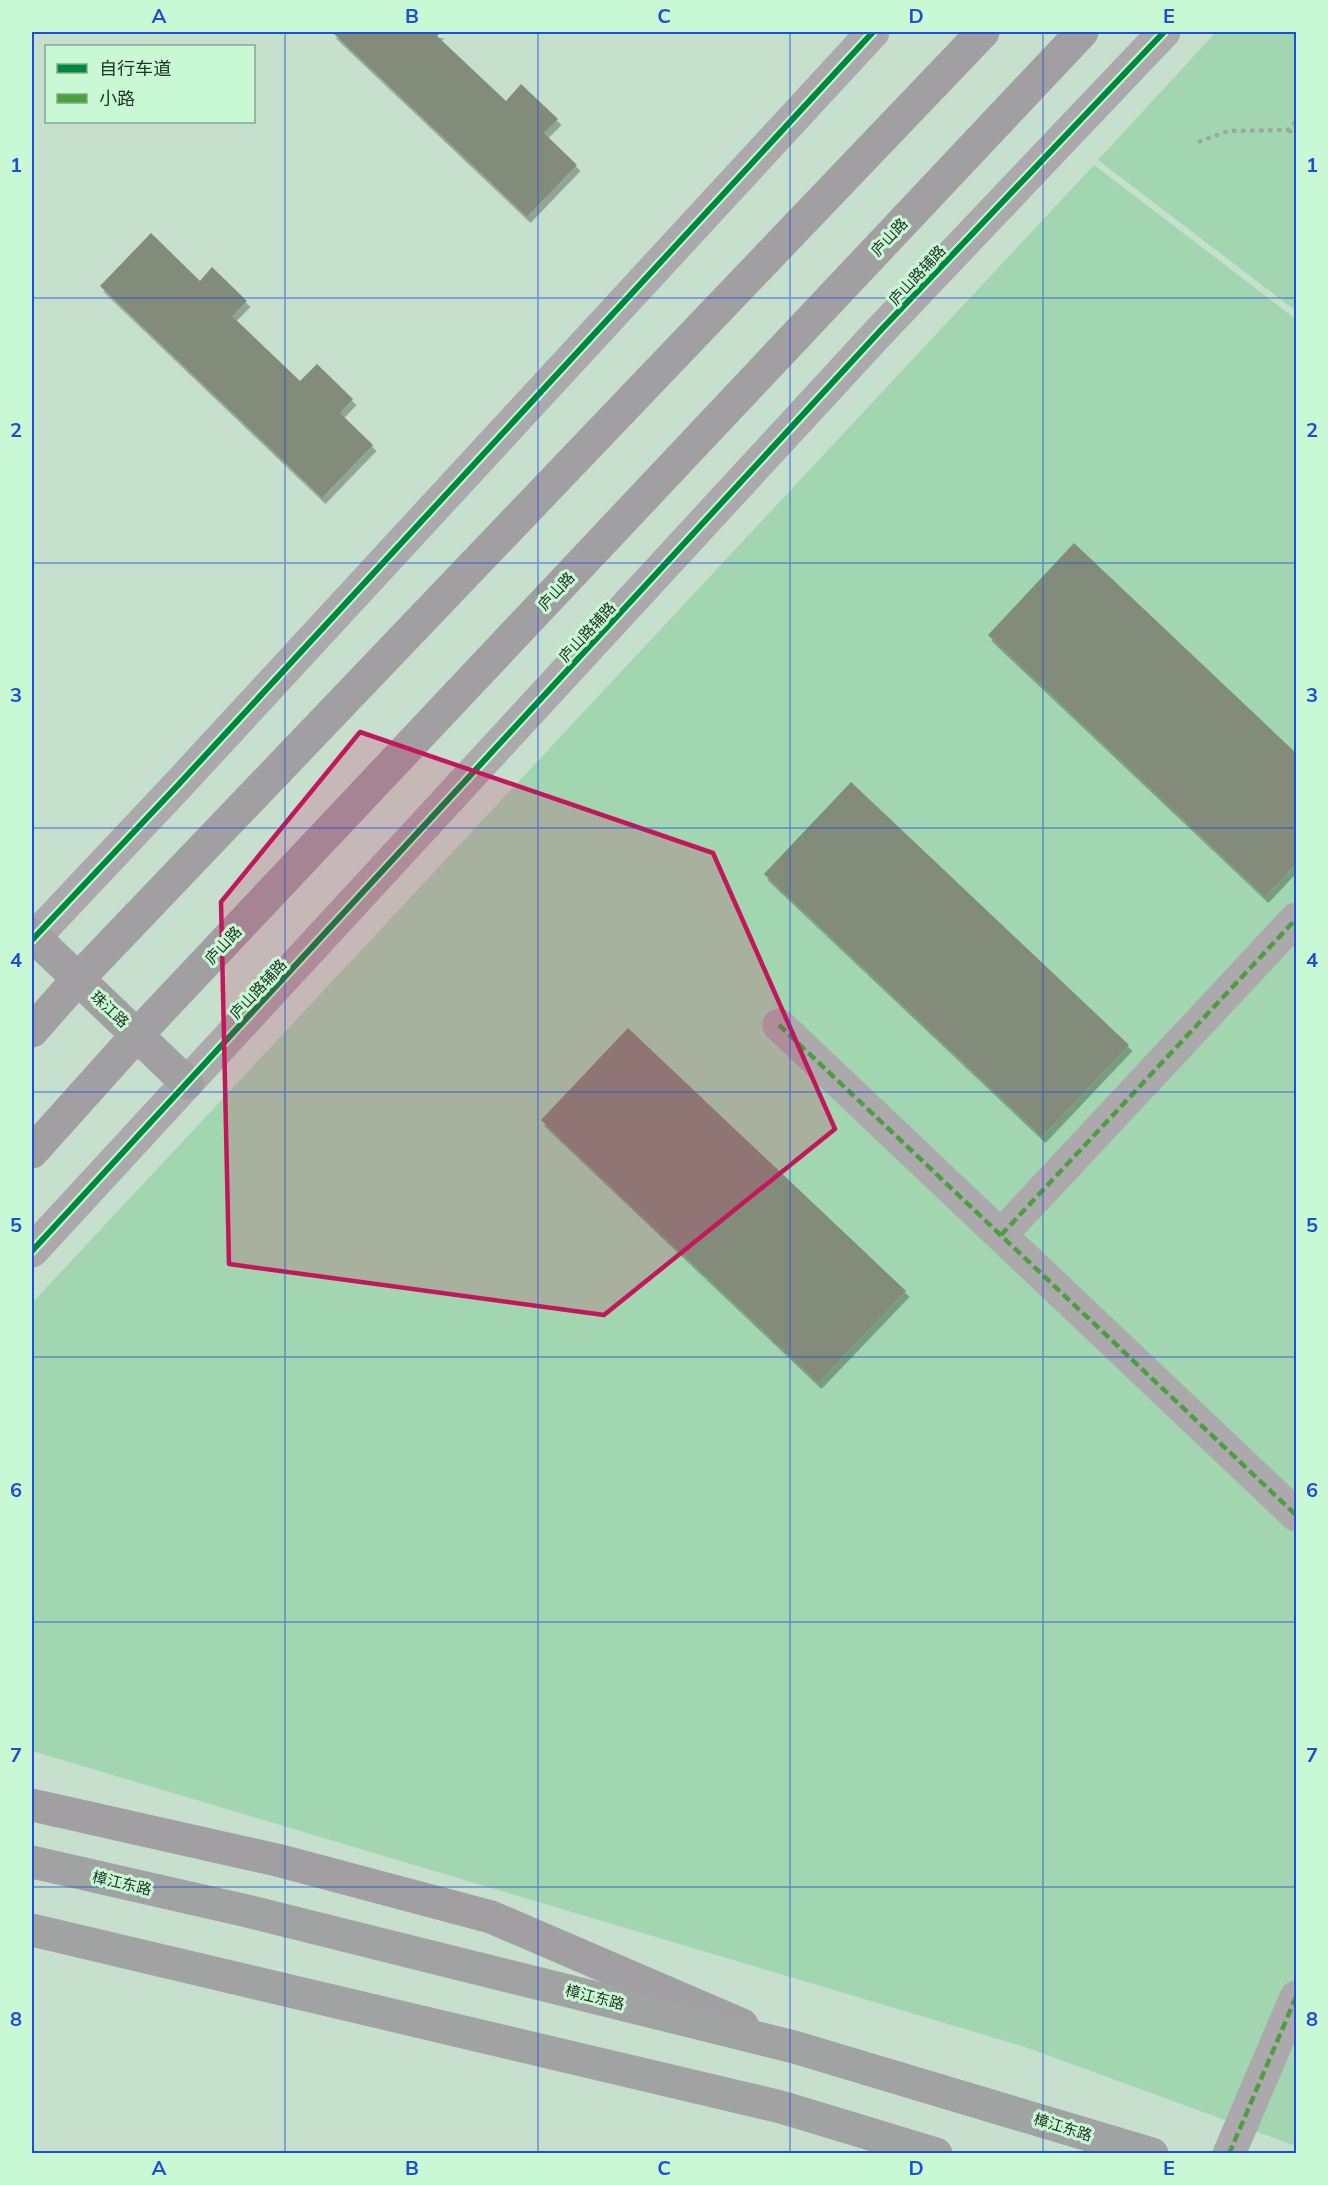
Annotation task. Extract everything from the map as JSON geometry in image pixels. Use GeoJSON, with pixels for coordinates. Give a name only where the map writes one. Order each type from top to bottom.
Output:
{"type":"FeatureCollection","features":[{"type":"Feature","properties":{"kind":"main road"},"geometry":{"type":"LineString","coordinates":[[32,1031],[78,979],[983,32]]}},
{"type":"Feature","properties":{"kind":"main road","name":"庐山路"},"geometry":{"type":"LineString","coordinates":[[32,1152],[138,1035],[1082,32]]}},
{"type":"Feature","properties":{"kind":"main road","name":"珠江路"},"geometry":{"type":"LineString","coordinates":[[32,938],[187,1083]]}},
{"type":"Feature","properties":{"kind":"main road"},"geometry":{"type":"LineString","coordinates":[[32,1805],[277,1860],[491,1917],[794,2047]]}},
{"type":"Feature","properties":{"kind":"main road","name":"樟江东路"},"geometry":{"type":"LineString","coordinates":[[32,1862],[247,1911],[794,2047],[1152,2154]]}},
{"type":"Feature","properties":{"kind":"main road"},"geometry":{"type":"LineString","coordinates":[[32,1930],[781,2107],[936,2154]]}},
{"type":"Feature","properties":{"kind":"street"},"geometry":{"type":"LineString","coordinates":[[32,938],[203,758],[873,32]]}},
{"type":"Feature","properties":{"kind":"street","name":"庐山路辅路"},"geometry":{"type":"LineString","coordinates":[[32,1251],[880,331],[1164,32]]}},
{"type":"Feature","properties":{"kind":"street"},"geometry":{"type":"LineString","coordinates":[[1001,1235],[1296,919]]}},
{"type":"Feature","properties":{"kind":"street"},"geometry":{"type":"LineString","coordinates":[[780,1025],[1296,1515]]}},
{"type":"Feature","properties":{"kind":"street"},"geometry":{"type":"LineString","coordinates":[[1229,2154],[1296,1996]]}},
{"type":"Feature","properties":{"kind":"path"},"geometry":{"type":"LineString","coordinates":[[1288,130],[1296,122]]}},
{"type":"Feature","properties":{"kind":"path"},"geometry":{"type":"LineString","coordinates":[[1198,142],[1228,131],[1288,130],[1296,136]]}},
{"type":"Feature","properties":{"kind":"highlighted area"},"geometry":{"type":"Polygon","coordinates":[[[360,732],[713,853],[835,1129],[604,1315],[229,1264],[221,902],[360,732]]]}},
{"type":"Feature","properties":{"kind":"green space"},"geometry":{"type":"Polygon","coordinates":[[[1216,32],[1296,32],[1296,311],[1098,160],[1216,32]]]}},
{"type":"Feature","properties":{"kind":"green space"},"geometry":{"type":"Polygon","coordinates":[[[1094,165],[1296,319],[1296,2146],[1025,2047],[32,1751],[32,1303],[1094,165]]]}},
{"type":"Feature","properties":{"kind":"building"},"geometry":{"type":"Polygon","coordinates":[[[332,32],[441,32],[437,36],[506,101],[521,84],[558,119],[544,133],[577,165],[527,217],[332,32]]]}},
{"type":"Feature","properties":{"kind":"building"},"geometry":{"type":"Polygon","coordinates":[[[151,233],[200,281],[212,267],[247,301],[232,316],[300,381],[317,364],[353,399],[340,413],[373,445],[322,498],[100,286],[151,233]]]}},
{"type":"Feature","properties":{"kind":"building"},"geometry":{"type":"Polygon","coordinates":[[[1074,543],[1296,753],[1296,864],[1265,897],[988,635],[1074,543]]]}},
{"type":"Feature","properties":{"kind":"building"},"geometry":{"type":"Polygon","coordinates":[[[851,782],[1129,1045],[1042,1137],[764,874],[851,782]]]}},
{"type":"Feature","properties":{"kind":"building"},"geometry":{"type":"Polygon","coordinates":[[[628,1028],[906,1291],[818,1383],[541,1120],[628,1028]]]}},
{"type":"Feature","properties":{"kind":"marked path"},"geometry":{"type":"LineString","coordinates":[[1001,1235],[1296,919]]}},
{"type":"Feature","properties":{"kind":"marked path"},"geometry":{"type":"LineString","coordinates":[[779,1025],[1296,1515]]}},
{"type":"Feature","properties":{"kind":"marked path"},"geometry":{"type":"LineString","coordinates":[[1229,2154],[1296,1997]]}},
{"type":"Feature","properties":{"kind":"cycle path"},"geometry":{"type":"LineString","coordinates":[[32,940],[179,784],[873,32]]}},
{"type":"Feature","properties":{"kind":"cycle path"},"geometry":{"type":"LineString","coordinates":[[32,1251],[880,331],[1164,32]]}}]}
